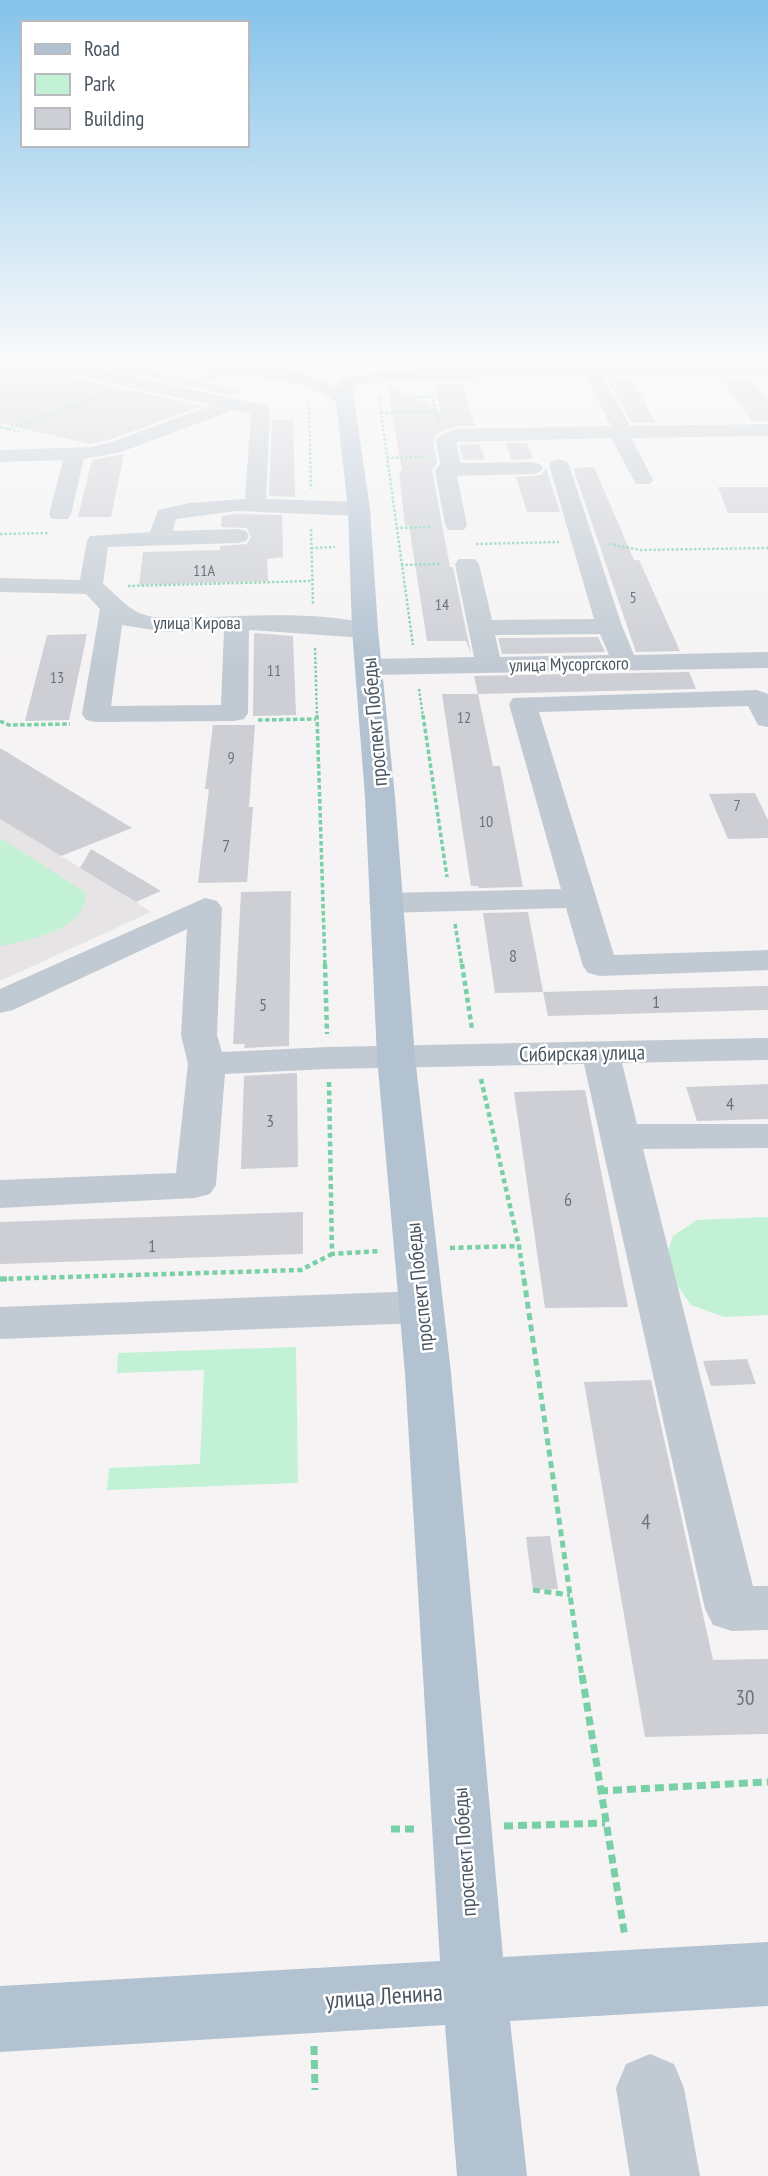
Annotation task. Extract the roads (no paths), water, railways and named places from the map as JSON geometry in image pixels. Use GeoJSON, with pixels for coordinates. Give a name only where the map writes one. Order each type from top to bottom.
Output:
{"type":"FeatureCollection","features":[{"type":"Feature","properties":{"kind":"main road","name":"проспект Победы"},"geometry":{"type":"LineString","coordinates":[[352,463],[359,509],[365,630],[370,667],[396,1057],[428,1373],[474,1990],[492,2176]]}},
{"type":"Feature","properties":{"kind":"main road","name":"улица Ленина"},"geometry":{"type":"LineString","coordinates":[[0,2020],[474,1990],[768,1975]]}},
{"type":"Feature","properties":{"kind":"street"},"geometry":{"type":"LineString","coordinates":[[60,514],[73,463]]}},
{"type":"Feature","properties":{"kind":"street"},"geometry":{"type":"LineString","coordinates":[[255,505],[258,463]]}},
{"type":"Feature","properties":{"kind":"street"},"geometry":{"type":"LineString","coordinates":[[456,525],[447,463],[533,468]]}},
{"type":"Feature","properties":{"kind":"street"},"geometry":{"type":"LineString","coordinates":[[634,463],[643,480]]}},
{"type":"Feature","properties":{"kind":"street"},"geometry":{"type":"LineString","coordinates":[[559,465],[610,626],[625,663]]}},
{"type":"Feature","properties":{"kind":"street"},"geometry":{"type":"LineString","coordinates":[[160,538],[166,515],[192,507],[255,505],[359,509]]}},
{"type":"Feature","properties":{"kind":"street"},"geometry":{"type":"LineString","coordinates":[[237,622],[234,713],[96,714],[103,599],[98,541],[238,536]]}},
{"type":"Feature","properties":{"kind":"street"},"geometry":{"type":"LineString","coordinates":[[471,554],[489,665]]}},
{"type":"Feature","properties":{"kind":"street","name":"улица Кирова"},"geometry":{"type":"LineString","coordinates":[[2,585],[103,599],[131,620],[158,624],[314,622],[365,630]]}},
{"type":"Feature","properties":{"kind":"street"},"geometry":{"type":"LineString","coordinates":[[481,628],[610,626]]}},
{"type":"Feature","properties":{"kind":"street"},"geometry":{"type":"LineString","coordinates":[[737,660],[762,708],[523,704],[600,966],[768,960]]}},
{"type":"Feature","properties":{"kind":"street","name":"улица Мусоргского"},"geometry":{"type":"LineString","coordinates":[[370,667],[768,660]]}},
{"type":"Feature","properties":{"kind":"street"},"geometry":{"type":"LineString","coordinates":[[386,902],[580,898]]}},
{"type":"Feature","properties":{"kind":"street"},"geometry":{"type":"LineString","coordinates":[[0,1002],[205,908],[198,1035],[206,1064],[195,1185],[0,1194]]}},
{"type":"Feature","properties":{"kind":"street","name":"Сибирская улица"},"geometry":{"type":"LineString","coordinates":[[206,1064],[328,1058],[768,1049]]}},
{"type":"Feature","properties":{"kind":"street"},"geometry":{"type":"LineString","coordinates":[[600,1052],[732,1609],[768,1608]]}},
{"type":"Feature","properties":{"kind":"street"},"geometry":{"type":"LineString","coordinates":[[620,1137],[768,1136]]}},
{"type":"Feature","properties":{"kind":"street"},"geometry":{"type":"LineString","coordinates":[[0,1322],[420,1307]]}},
{"type":"Feature","properties":{"kind":"street"},"geometry":{"type":"LineString","coordinates":[[650,2088],[664,2176]]}}]}
